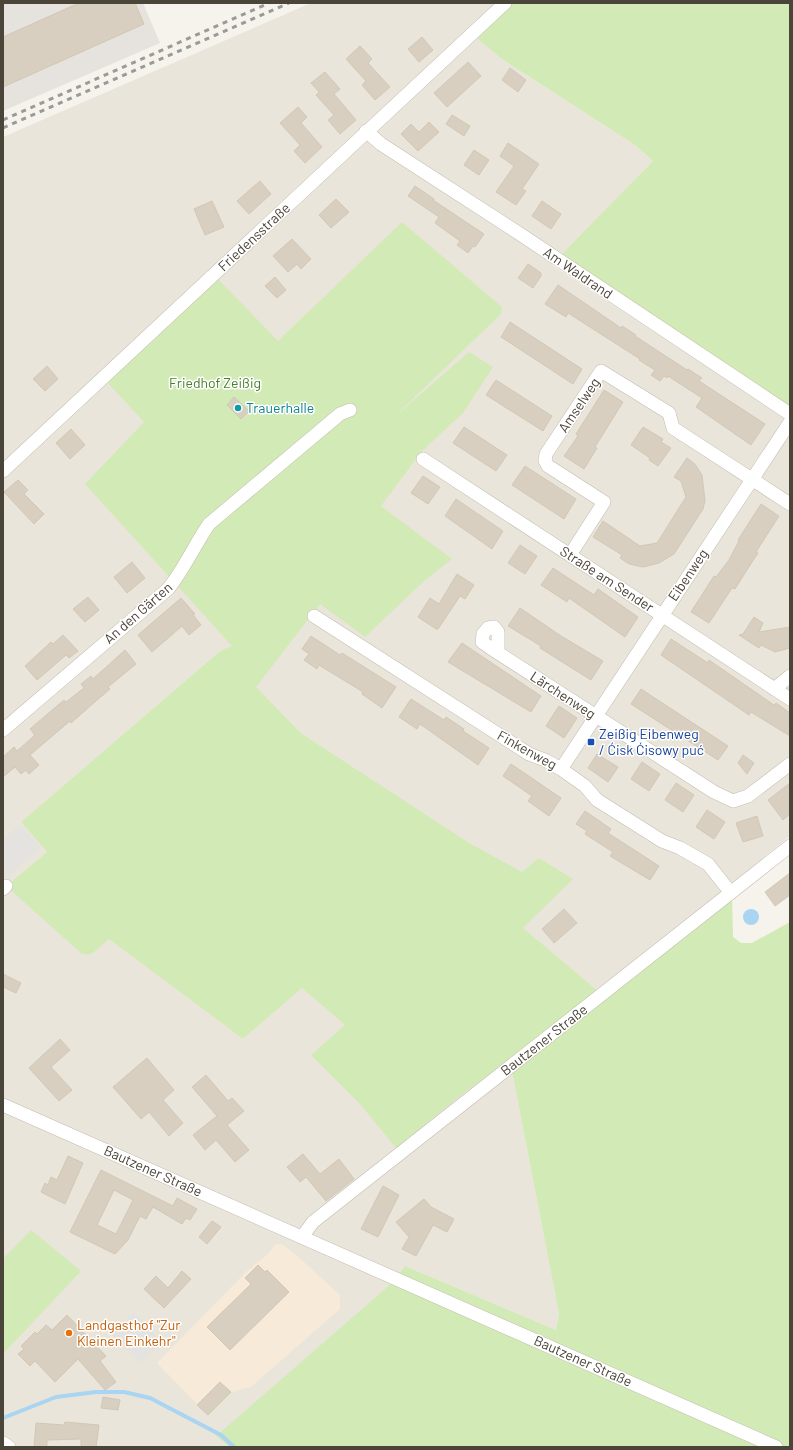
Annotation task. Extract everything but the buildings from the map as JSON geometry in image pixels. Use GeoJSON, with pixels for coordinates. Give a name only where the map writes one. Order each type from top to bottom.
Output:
{"type":"FeatureCollection","features":[{"type":"Feature","properties":{"kind":"street","name":"Friedensstraße"},"geometry":{"type":"LineString","coordinates":[[3,471],[505,3]]}},
{"type":"Feature","properties":{"kind":"street","name":"Am Waldrand"},"geometry":{"type":"LineString","coordinates":[[366,131],[381,144],[520,234],[790,414]]}},
{"type":"Feature","properties":{"kind":"street","name":"Amselweg"},"geometry":{"type":"LineString","coordinates":[[570,555],[604,502],[548,466],[545,461],[546,454],[601,371],[669,413],[673,428],[790,504]]}},
{"type":"Feature","properties":{"kind":"street","name":"An den Gärten"},"geometry":{"type":"LineString","coordinates":[[3,730],[168,590],[180,574],[196,542],[209,524],[340,414],[350,410]]}},
{"type":"Feature","properties":{"kind":"street","name":"Eibenweg"},"geometry":{"type":"LineString","coordinates":[[561,769],[790,422]]}},
{"type":"Feature","properties":{"kind":"street","name":"Straße am Sender"},"geometry":{"type":"LineString","coordinates":[[423,459],[790,699]]}},
{"type":"Feature","properties":{"kind":"street","name":"Finkenweg"},"geometry":{"type":"LineString","coordinates":[[314,616],[529,754],[545,760],[561,769],[585,786],[597,800],[662,841],[680,848],[708,864],[731,893]]}},
{"type":"Feature","properties":{"kind":"street","name":"Lärchenweg"},"geometry":{"type":"LineString","coordinates":[[498,652],[596,717],[714,792],[733,802],[748,796],[790,764]]}},
{"type":"Feature","properties":{"kind":"street"},"geometry":{"type":"LineString","coordinates":[[774,689],[790,676]]}},
{"type":"Feature","properties":{"kind":"street","name":"Bautzener Straße"},"geometry":{"type":"LineString","coordinates":[[302,1237],[313,1222],[790,846]]}},
{"type":"Feature","properties":{"kind":"street","name":"Bautzener Straße"},"geometry":{"type":"LineString","coordinates":[[3,1105],[411,1284],[776,1447]]}},
{"type":"Feature","properties":{"kind":"shaded area"},"geometry":{"type":"Polygon","coordinates":[[[3,3],[143,3],[160,43],[3,111],[3,3]]]}},
{"type":"Feature","properties":{"kind":"shaded area"},"geometry":{"type":"Polygon","coordinates":[[[311,3],[505,3],[502,59],[635,145],[653,161],[552,265],[790,421],[790,836],[599,992],[512,1071],[559,1314],[556,1330],[405,1266],[387,1287],[217,1436],[230,1447],[3,1447],[3,137],[311,3]],[[220,651],[21,822],[47,852],[6,886],[92,954],[109,938],[243,1039],[468,843],[301,733],[220,651]]]}},
{"type":"Feature","properties":{"kind":"shaded area"},"geometry":{"type":"Polygon","coordinates":[[[20,825],[41,848],[3,881],[3,840],[20,825]]]}},
{"type":"Feature","properties":{"kind":"shaded area"},"geometry":{"type":"Polygon","coordinates":[[[276,1244],[283,1245],[294,1253],[340,1295],[340,1309],[251,1387],[231,1392],[208,1415],[157,1363],[247,1271],[267,1255],[276,1244]]]}},
{"type":"Feature","properties":{"kind":"shaded area"},"geometry":{"type":"Polygon","coordinates":[[[134,1312],[163,1343],[140,1363],[112,1333],[134,1312]]]}},
{"type":"Feature","properties":{"kind":"green space"},"geometry":{"type":"Polygon","coordinates":[[[505,3],[790,3],[790,414],[562,254],[653,161],[635,145],[502,59],[472,34],[505,3]]]}},
{"type":"Feature","properties":{"kind":"green space","name":"Friedhof Zeißig"},"geometry":{"type":"Polygon","coordinates":[[[402,222],[502,307],[501,314],[393,418],[469,352],[493,367],[463,413],[422,451],[381,506],[452,559],[424,581],[365,637],[320,604],[256,687],[301,733],[469,843],[522,872],[539,858],[573,879],[523,928],[599,992],[465,1092],[396,1148],[360,1104],[311,1055],[345,1025],[302,988],[243,1039],[109,939],[92,954],[82,954],[6,886],[47,852],[21,822],[220,651],[232,646],[85,484],[144,422],[107,382],[218,279],[278,341],[402,222]]]}},
{"type":"Feature","properties":{"kind":"green space"},"geometry":{"type":"Polygon","coordinates":[[[732,894],[733,937],[741,943],[752,943],[790,922],[790,1447],[778,1447],[396,1277],[405,1266],[556,1330],[559,1314],[512,1071],[732,894]]]}},
{"type":"Feature","properties":{"kind":"green space"},"geometry":{"type":"Polygon","coordinates":[[[31,1230],[81,1271],[3,1354],[3,1259],[31,1230]]]}},
{"type":"Feature","properties":{"kind":"green space"},"geometry":{"type":"Polygon","coordinates":[[[395,1278],[774,1447],[230,1447],[216,1436],[387,1287],[395,1278]]]}},
{"type":"Feature","properties":{"kind":"water"},"geometry":{"type":"Polygon","coordinates":[[[751,909],[757,911],[759,917],[757,923],[751,925],[745,923],[743,917],[745,911],[751,909]]]}},
{"type":"Feature","properties":{"kind":"waterway"},"geometry":{"type":"LineString","coordinates":[[3,1418],[56,1397],[96,1392],[124,1392],[150,1398],[221,1435],[234,1447]]}},
{"type":"Feature","properties":{"kind":"railway"},"geometry":{"type":"LineString","coordinates":[[3,120],[269,3]]}},
{"type":"Feature","properties":{"kind":"railway"},"geometry":{"type":"LineString","coordinates":[[3,128],[289,3]]}},
{"type":"Feature","properties":{"kind":"place","name":"Trauerhalle"},"geometry":{"type":"Point","coordinates":[238,408]}},
{"type":"Feature","properties":{"kind":"place","name":"Zeißig Eibenweg / Ćisk Ćisowy puć"},"geometry":{"type":"Point","coordinates":[591,742]}},
{"type":"Feature","properties":{"kind":"place","name":"Landgasthof \"Zur Kleinen Einkehr\""},"geometry":{"type":"Point","coordinates":[69,1333]}}]}
